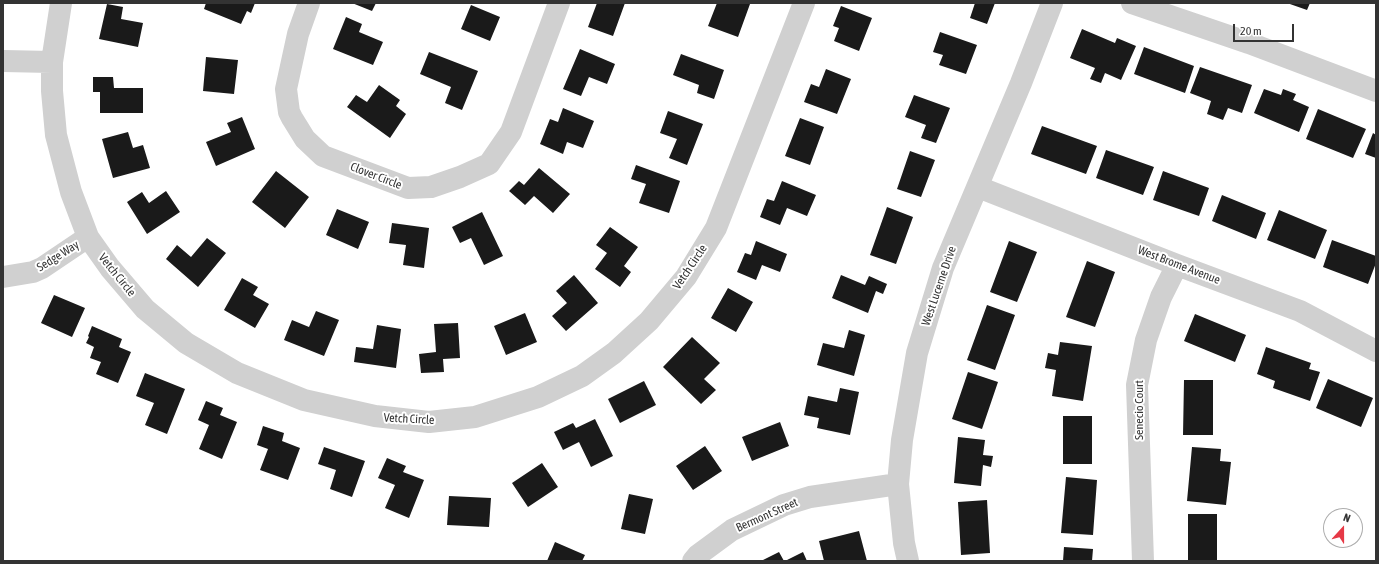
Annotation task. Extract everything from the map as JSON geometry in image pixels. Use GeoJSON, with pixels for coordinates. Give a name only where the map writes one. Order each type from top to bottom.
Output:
{"type":"FeatureCollection","features":[{"type":"Feature","properties":{"kind":"street","name":"Vetch Circle"},"geometry":{"type":"LineString","coordinates":[[61,3],[52,62],[52,91],[56,135],[71,192],[88,237],[110,268],[145,309],[186,343],[237,373],[304,400],[375,416],[429,422],[475,417],[538,397],[582,376],[614,352],[649,321],[686,277],[716,228],[804,3]]}},
{"type":"Feature","properties":{"kind":"street","name":"Clover Circle"},"geometry":{"type":"LineString","coordinates":[[309,3],[298,34],[286,89],[289,112],[292,118],[305,139],[323,156],[408,188],[431,187],[460,177],[489,164],[511,132],[559,3]]}},
{"type":"Feature","properties":{"kind":"street","name":"West Lucerne Drive"},"geometry":{"type":"LineString","coordinates":[[908,561],[904,544],[898,484],[902,440],[917,353],[943,268],[1021,83],[1052,3]]}},
{"type":"Feature","properties":{"kind":"street"},"geometry":{"type":"LineString","coordinates":[[1132,3],[1249,43],[1376,91]]}},
{"type":"Feature","properties":{"kind":"street"},"geometry":{"type":"LineString","coordinates":[[3,61],[52,62]]}},
{"type":"Feature","properties":{"kind":"street","name":"West Brome Avenue"},"geometry":{"type":"LineString","coordinates":[[978,187],[1177,266],[1300,311],[1376,352]]}},
{"type":"Feature","properties":{"kind":"street","name":"Sedge Way"},"geometry":{"type":"LineString","coordinates":[[3,277],[33,272],[42,268],[88,237]]}},
{"type":"Feature","properties":{"kind":"street","name":"Senecio Court"},"geometry":{"type":"LineString","coordinates":[[1143,561],[1137,386],[1146,340],[1161,297],[1177,266]]}},
{"type":"Feature","properties":{"kind":"street","name":"Bermont Street"},"geometry":{"type":"LineString","coordinates":[[693,561],[698,555],[732,530],[784,505],[810,497],[898,484]]}},
{"type":"Feature","properties":{"kind":"building"},"geometry":{"type":"Polygon","coordinates":[[[206,3],[255,3],[251,13],[247,11],[241,24],[204,9],[206,3]]]}},
{"type":"Feature","properties":{"kind":"building"},"geometry":{"type":"Polygon","coordinates":[[[352,3],[376,3],[372,11],[352,3]]]}},
{"type":"Feature","properties":{"kind":"building"},"geometry":{"type":"Polygon","coordinates":[[[597,3],[625,3],[613,36],[588,27],[597,3]]]}},
{"type":"Feature","properties":{"kind":"building"},"geometry":{"type":"Polygon","coordinates":[[[717,3],[750,4],[738,37],[708,26],[717,3]]]}},
{"type":"Feature","properties":{"kind":"building"},"geometry":{"type":"Polygon","coordinates":[[[975,3],[995,3],[987,24],[970,18],[975,3]]]}},
{"type":"Feature","properties":{"kind":"building"},"geometry":{"type":"Polygon","coordinates":[[[1287,3],[1310,3],[1307,10],[1287,3]]]}},
{"type":"Feature","properties":{"kind":"building"},"geometry":{"type":"Polygon","coordinates":[[[107,4],[123,7],[121,19],[143,23],[138,47],[99,39],[107,4]]]}},
{"type":"Feature","properties":{"kind":"building"},"geometry":{"type":"Polygon","coordinates":[[[471,5],[500,17],[490,41],[461,29],[471,5]]]}},
{"type":"Feature","properties":{"kind":"building"},"geometry":{"type":"Polygon","coordinates":[[[841,6],[872,18],[859,51],[834,41],[839,28],[833,26],[841,6]]]}},
{"type":"Feature","properties":{"kind":"building"},"geometry":{"type":"Polygon","coordinates":[[[346,17],[362,24],[359,32],[383,42],[373,65],[333,49],[346,17]]]}},
{"type":"Feature","properties":{"kind":"building"},"geometry":{"type":"Polygon","coordinates":[[[1082,29],[1115,43],[1117,38],[1136,46],[1121,80],[1105,73],[1101,83],[1090,79],[1095,68],[1070,58],[1082,29]]]}},
{"type":"Feature","properties":{"kind":"building"},"geometry":{"type":"Polygon","coordinates":[[[940,32],[977,45],[966,74],[939,65],[943,55],[933,52],[940,32]]]}},
{"type":"Feature","properties":{"kind":"building"},"geometry":{"type":"Polygon","coordinates":[[[1144,47],[1194,66],[1185,93],[1134,74],[1144,47]]]}},
{"type":"Feature","properties":{"kind":"building"},"geometry":{"type":"Polygon","coordinates":[[[580,49],[615,64],[607,84],[589,77],[581,96],[563,89],[580,49]]]}},
{"type":"Feature","properties":{"kind":"building"},"geometry":{"type":"Polygon","coordinates":[[[429,52],[478,71],[462,110],[445,103],[451,87],[420,74],[429,52]]]}},
{"type":"Feature","properties":{"kind":"building"},"geometry":{"type":"Polygon","coordinates":[[[681,54],[724,70],[714,99],[697,93],[699,85],[673,75],[681,54]]]}},
{"type":"Feature","properties":{"kind":"building"},"geometry":{"type":"Polygon","coordinates":[[[206,57],[238,60],[234,94],[203,91],[206,57]]]}},
{"type":"Feature","properties":{"kind":"building"},"geometry":{"type":"Polygon","coordinates":[[[1200,67],[1252,85],[1242,113],[1228,108],[1223,120],[1207,114],[1211,101],[1190,93],[1200,67]]]}},
{"type":"Feature","properties":{"kind":"building"},"geometry":{"type":"Polygon","coordinates":[[[826,69],[851,79],[837,114],[804,102],[811,84],[819,87],[826,69]]]}},
{"type":"Feature","properties":{"kind":"building"},"geometry":{"type":"Polygon","coordinates":[[[93,77],[113,77],[114,88],[143,88],[143,113],[100,113],[100,92],[93,92],[93,77]]]}},
{"type":"Feature","properties":{"kind":"building"},"geometry":{"type":"Polygon","coordinates":[[[379,85],[400,100],[396,106],[406,114],[390,138],[347,107],[356,95],[367,102],[379,85]]]}},
{"type":"Feature","properties":{"kind":"building"},"geometry":{"type":"Polygon","coordinates":[[[1264,89],[1281,95],[1283,89],[1296,94],[1293,100],[1309,107],[1299,132],[1254,113],[1264,89]]]}},
{"type":"Feature","properties":{"kind":"building"},"geometry":{"type":"Polygon","coordinates":[[[914,95],[950,108],[936,143],[921,138],[926,125],[905,117],[914,95]]]}},
{"type":"Feature","properties":{"kind":"building"},"geometry":{"type":"Polygon","coordinates":[[[563,108],[594,121],[583,148],[567,142],[563,154],[540,144],[550,119],[558,122],[563,108]]]}},
{"type":"Feature","properties":{"kind":"building"},"geometry":{"type":"Polygon","coordinates":[[[1318,109],[1366,129],[1353,158],[1306,139],[1318,109]]]}},
{"type":"Feature","properties":{"kind":"building"},"geometry":{"type":"Polygon","coordinates":[[[668,111],[703,124],[687,165],[669,158],[677,139],[660,133],[668,111]]]}},
{"type":"Feature","properties":{"kind":"building"},"geometry":{"type":"Polygon","coordinates":[[[242,117],[255,149],[216,166],[206,142],[231,132],[227,123],[242,117]]]}},
{"type":"Feature","properties":{"kind":"building"},"geometry":{"type":"Polygon","coordinates":[[[800,118],[824,127],[810,165],[785,156],[800,118]]]}},
{"type":"Feature","properties":{"kind":"building"},"geometry":{"type":"Polygon","coordinates":[[[1042,126],[1097,146],[1086,174],[1031,154],[1042,126]]]}},
{"type":"Feature","properties":{"kind":"building"},"geometry":{"type":"Polygon","coordinates":[[[128,132],[133,148],[143,145],[150,168],[113,178],[102,139],[128,132]]]}},
{"type":"Feature","properties":{"kind":"building"},"geometry":{"type":"Polygon","coordinates":[[[1373,133],[1376,135],[1376,158],[1365,154],[1373,133]]]}},
{"type":"Feature","properties":{"kind":"building"},"geometry":{"type":"Polygon","coordinates":[[[1106,150],[1154,167],[1143,195],[1096,178],[1106,150]]]}},
{"type":"Feature","properties":{"kind":"building"},"geometry":{"type":"Polygon","coordinates":[[[910,151],[935,160],[921,197],[897,189],[910,151]]]}},
{"type":"Feature","properties":{"kind":"building"},"geometry":{"type":"Polygon","coordinates":[[[636,165],[680,181],[669,213],[639,203],[646,184],[631,179],[636,165]]]}},
{"type":"Feature","properties":{"kind":"building"},"geometry":{"type":"Polygon","coordinates":[[[539,168],[570,194],[553,213],[534,196],[525,205],[509,191],[519,181],[524,185],[539,168]]]}},
{"type":"Feature","properties":{"kind":"building"},"geometry":{"type":"Polygon","coordinates":[[[276,171],[309,197],[285,228],[252,202],[276,171]]]}},
{"type":"Feature","properties":{"kind":"building"},"geometry":{"type":"Polygon","coordinates":[[[1163,171],[1209,188],[1199,216],[1153,200],[1163,171]]]}},
{"type":"Feature","properties":{"kind":"building"},"geometry":{"type":"Polygon","coordinates":[[[782,181],[816,195],[807,216],[787,208],[780,225],[760,217],[767,199],[774,201],[782,181]]]}},
{"type":"Feature","properties":{"kind":"building"},"geometry":{"type":"Polygon","coordinates":[[[166,191],[180,212],[147,234],[127,202],[142,192],[149,203],[166,191]]]}},
{"type":"Feature","properties":{"kind":"building"},"geometry":{"type":"Polygon","coordinates":[[[1222,195],[1266,213],[1256,239],[1212,221],[1222,195]]]}},
{"type":"Feature","properties":{"kind":"building"},"geometry":{"type":"Polygon","coordinates":[[[887,207],[913,217],[896,264],[870,255],[887,207]]]}},
{"type":"Feature","properties":{"kind":"building"},"geometry":{"type":"Polygon","coordinates":[[[337,209],[369,222],[358,249],[326,235],[337,209]]]}},
{"type":"Feature","properties":{"kind":"building"},"geometry":{"type":"Polygon","coordinates":[[[1279,210],[1327,230],[1315,259],[1267,240],[1279,210]]]}},
{"type":"Feature","properties":{"kind":"building"},"geometry":{"type":"Polygon","coordinates":[[[482,212],[503,256],[484,265],[471,238],[460,243],[452,227],[482,212]]]}},
{"type":"Feature","properties":{"kind":"building"},"geometry":{"type":"Polygon","coordinates":[[[392,223],[429,228],[424,268],[403,265],[406,245],[389,243],[392,223]]]}},
{"type":"Feature","properties":{"kind":"building"},"geometry":{"type":"Polygon","coordinates":[[[610,227],[638,247],[624,266],[631,272],[620,287],[595,269],[607,253],[596,245],[610,227]]]}},
{"type":"Feature","properties":{"kind":"building"},"geometry":{"type":"Polygon","coordinates":[[[207,238],[226,253],[198,287],[166,259],[177,245],[191,257],[207,238]]]}},
{"type":"Feature","properties":{"kind":"building"},"geometry":{"type":"Polygon","coordinates":[[[1332,240],[1376,256],[1376,263],[1368,284],[1323,267],[1332,240]]]}},
{"type":"Feature","properties":{"kind":"building"},"geometry":{"type":"Polygon","coordinates":[[[756,241],[787,254],[780,272],[762,265],[756,280],[737,272],[745,253],[751,255],[756,241]]]}},
{"type":"Feature","properties":{"kind":"building"},"geometry":{"type":"Polygon","coordinates":[[[1009,241],[1037,252],[1017,302],[990,292],[1009,241]]]}},
{"type":"Feature","properties":{"kind":"building"},"geometry":{"type":"Polygon","coordinates":[[[1087,261],[1115,272],[1095,327],[1066,317],[1087,261]]]}},
{"type":"Feature","properties":{"kind":"building"},"geometry":{"type":"Polygon","coordinates":[[[574,275],[598,303],[566,331],[552,316],[567,303],[556,291],[574,275]]]}},
{"type":"Feature","properties":{"kind":"building"},"geometry":{"type":"Polygon","coordinates":[[[841,275],[865,285],[869,276],[887,284],[883,294],[876,291],[868,313],[832,298],[841,275]]]}},
{"type":"Feature","properties":{"kind":"building"},"geometry":{"type":"Polygon","coordinates":[[[242,278],[258,287],[253,295],[269,304],[255,328],[224,310],[242,278]]]}},
{"type":"Feature","properties":{"kind":"building"},"geometry":{"type":"Polygon","coordinates":[[[728,288],[753,302],[736,332],[711,318],[728,288]]]}},
{"type":"Feature","properties":{"kind":"building"},"geometry":{"type":"Polygon","coordinates":[[[54,295],[85,308],[72,337],[41,323],[54,295]]]}},
{"type":"Feature","properties":{"kind":"building"},"geometry":{"type":"Polygon","coordinates":[[[987,305],[1015,315],[995,370],[967,360],[987,305]]]}},
{"type":"Feature","properties":{"kind":"building"},"geometry":{"type":"Polygon","coordinates":[[[316,311],[339,320],[324,356],[284,340],[292,320],[309,327],[316,311]]]}},
{"type":"Feature","properties":{"kind":"building"},"geometry":{"type":"Polygon","coordinates":[[[525,313],[537,342],[506,355],[494,326],[525,313]]]}},
{"type":"Feature","properties":{"kind":"building"},"geometry":{"type":"Polygon","coordinates":[[[1195,314],[1246,335],[1235,362],[1184,341],[1195,314]]]}},
{"type":"Feature","properties":{"kind":"building"},"geometry":{"type":"Polygon","coordinates":[[[458,323],[460,358],[443,359],[444,372],[421,373],[419,354],[436,352],[434,324],[458,323]]]}},
{"type":"Feature","properties":{"kind":"building"},"geometry":{"type":"Polygon","coordinates":[[[377,325],[401,329],[396,368],[354,362],[356,347],[373,349],[377,325]]]}},
{"type":"Feature","properties":{"kind":"building"},"geometry":{"type":"Polygon","coordinates":[[[92,326],[122,339],[119,347],[131,352],[118,383],[96,374],[101,362],[90,358],[94,347],[86,343],[92,326]]]}},
{"type":"Feature","properties":{"kind":"building"},"geometry":{"type":"Polygon","coordinates":[[[849,330],[865,335],[854,376],[817,365],[823,343],[844,348],[849,330]]]}},
{"type":"Feature","properties":{"kind":"building"},"geometry":{"type":"Polygon","coordinates":[[[692,337],[720,363],[704,379],[716,390],[701,404],[663,367],[692,337]]]}},
{"type":"Feature","properties":{"kind":"building"},"geometry":{"type":"Polygon","coordinates":[[[1060,342],[1092,346],[1083,401],[1052,396],[1056,370],[1045,368],[1048,353],[1058,355],[1060,342]]]}},
{"type":"Feature","properties":{"kind":"building"},"geometry":{"type":"Polygon","coordinates":[[[1266,347],[1311,363],[1309,369],[1320,372],[1310,401],[1273,388],[1275,381],[1257,374],[1266,347]]]}},
{"type":"Feature","properties":{"kind":"building"},"geometry":{"type":"Polygon","coordinates":[[[968,372],[998,382],[982,429],[952,419],[968,372]]]}},
{"type":"Feature","properties":{"kind":"building"},"geometry":{"type":"Polygon","coordinates":[[[145,373],[185,389],[167,434],[145,425],[154,403],[136,396],[145,373]]]}},
{"type":"Feature","properties":{"kind":"building"},"geometry":{"type":"Polygon","coordinates":[[[1328,379],[1373,398],[1361,427],[1316,408],[1328,379]]]}},
{"type":"Feature","properties":{"kind":"building"},"geometry":{"type":"Polygon","coordinates":[[[1184,380],[1213,380],[1213,435],[1183,435],[1184,380]]]}},
{"type":"Feature","properties":{"kind":"building"},"geometry":{"type":"Polygon","coordinates":[[[644,381],[656,405],[620,423],[608,399],[644,381]]]}},
{"type":"Feature","properties":{"kind":"building"},"geometry":{"type":"Polygon","coordinates":[[[840,388],[859,392],[850,435],[817,428],[819,418],[804,415],[808,396],[837,402],[840,388]]]}},
{"type":"Feature","properties":{"kind":"building"},"geometry":{"type":"Polygon","coordinates":[[[206,401],[223,408],[220,415],[237,422],[222,459],[199,449],[209,425],[198,420],[206,401]]]}},
{"type":"Feature","properties":{"kind":"building"},"geometry":{"type":"Polygon","coordinates":[[[1063,416],[1092,416],[1092,464],[1063,464],[1063,416]]]}},
{"type":"Feature","properties":{"kind":"building"},"geometry":{"type":"Polygon","coordinates":[[[595,419],[613,456],[591,467],[579,442],[563,450],[554,432],[573,423],[576,428],[595,419]]]}},
{"type":"Feature","properties":{"kind":"building"},"geometry":{"type":"Polygon","coordinates":[[[780,422],[789,446],[752,461],[742,437],[780,422]]]}},
{"type":"Feature","properties":{"kind":"building"},"geometry":{"type":"Polygon","coordinates":[[[263,426],[284,433],[282,441],[300,448],[288,480],[260,470],[268,449],[257,445],[263,426]]]}},
{"type":"Feature","properties":{"kind":"building"},"geometry":{"type":"Polygon","coordinates":[[[958,437],[985,440],[983,455],[993,456],[991,467],[983,465],[981,486],[954,483],[958,437]]]}},
{"type":"Feature","properties":{"kind":"building"},"geometry":{"type":"Polygon","coordinates":[[[705,446],[722,471],[693,490],[676,466],[705,446]]]}},
{"type":"Feature","properties":{"kind":"building"},"geometry":{"type":"Polygon","coordinates":[[[324,447],[365,461],[352,497],[330,489],[336,470],[318,464],[324,447]]]}},
{"type":"Feature","properties":{"kind":"building"},"geometry":{"type":"Polygon","coordinates":[[[1192,447],[1221,449],[1220,461],[1231,462],[1226,505],[1187,501],[1192,447]]]}},
{"type":"Feature","properties":{"kind":"building"},"geometry":{"type":"Polygon","coordinates":[[[387,458],[406,466],[403,472],[424,480],[409,518],[385,508],[395,485],[378,478],[387,458]]]}},
{"type":"Feature","properties":{"kind":"building"},"geometry":{"type":"Polygon","coordinates":[[[542,463],[558,487],[528,507],[512,483],[542,463]]]}},
{"type":"Feature","properties":{"kind":"building"},"geometry":{"type":"Polygon","coordinates":[[[1066,477],[1097,480],[1093,535],[1061,533],[1066,477]]]}},
{"type":"Feature","properties":{"kind":"building"},"geometry":{"type":"Polygon","coordinates":[[[629,494],[653,499],[645,534],[621,529],[629,494]]]}},
{"type":"Feature","properties":{"kind":"building"},"geometry":{"type":"Polygon","coordinates":[[[449,496],[491,498],[489,527],[447,525],[449,496]]]}},
{"type":"Feature","properties":{"kind":"building"},"geometry":{"type":"Polygon","coordinates":[[[987,500],[990,553],[961,555],[958,502],[987,500]]]}},
{"type":"Feature","properties":{"kind":"building"},"geometry":{"type":"Polygon","coordinates":[[[1188,514],[1217,514],[1217,561],[1188,561],[1188,514]]]}},
{"type":"Feature","properties":{"kind":"building"},"geometry":{"type":"Polygon","coordinates":[[[859,531],[867,561],[824,561],[819,541],[859,531]]]}},
{"type":"Feature","properties":{"kind":"building"},"geometry":{"type":"Polygon","coordinates":[[[555,542],[585,555],[582,561],[547,561],[555,542]]]}},
{"type":"Feature","properties":{"kind":"building"},"geometry":{"type":"Polygon","coordinates":[[[1064,547],[1093,549],[1092,561],[1063,561],[1064,547]]]}},
{"type":"Feature","properties":{"kind":"building"},"geometry":{"type":"Polygon","coordinates":[[[779,552],[784,561],[761,561],[779,552]]]}},
{"type":"Feature","properties":{"kind":"building"},"geometry":{"type":"Polygon","coordinates":[[[803,552],[807,561],[785,561],[803,552]]]}}]}
